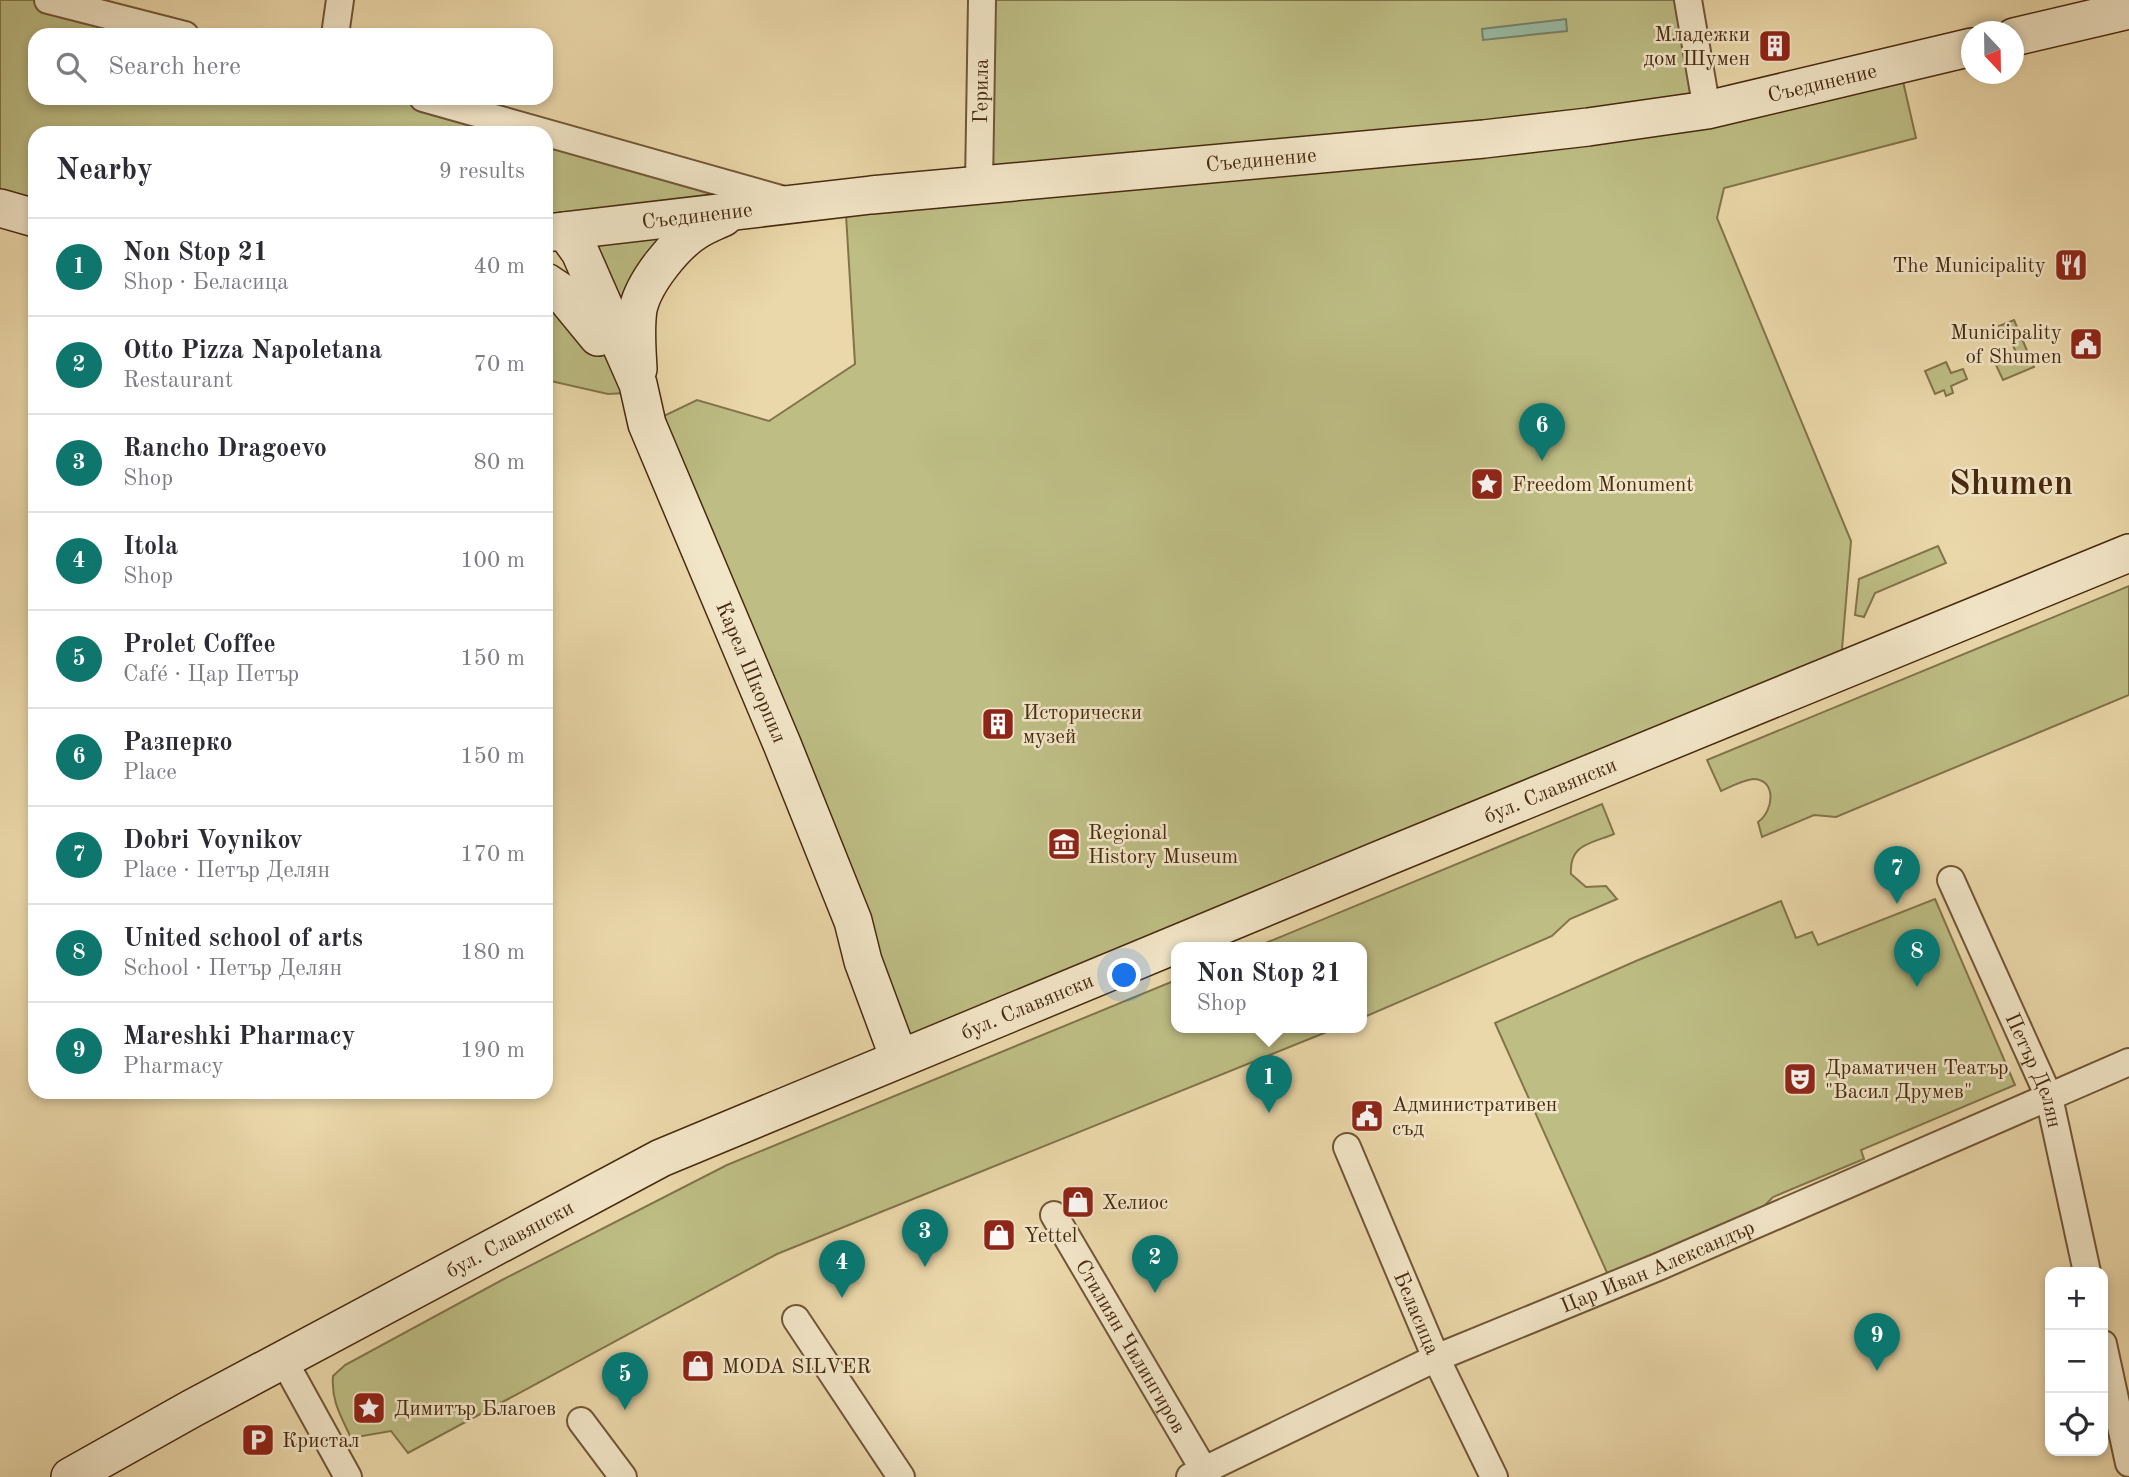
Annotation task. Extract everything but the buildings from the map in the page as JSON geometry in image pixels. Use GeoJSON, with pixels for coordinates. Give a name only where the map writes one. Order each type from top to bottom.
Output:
{"type":"FeatureCollection","features":[{"type":"Feature","properties":{"kind":"street"},"geometry":{"type":"LineString","coordinates":[[48,0],[158,28]]}},
{"type":"Feature","properties":{"kind":"street"},"geometry":{"type":"LineString","coordinates":[[336,28],[340,0]]}},
{"type":"Feature","properties":{"kind":"street","name":"Герила"},"geometry":{"type":"LineString","coordinates":[[979,184],[982,0]]}},
{"type":"Feature","properties":{"kind":"street"},"geometry":{"type":"LineString","coordinates":[[1688,0],[1707,110]]}},
{"type":"Feature","properties":{"kind":"street"},"geometry":{"type":"LineString","coordinates":[[2024,35],[2129,10]]}},
{"type":"Feature","properties":{"kind":"street","name":"Съединение"},"geometry":{"type":"LineString","coordinates":[[555,232],[979,184],[1484,139],[1588,127],[1707,110],[1961,50]]}},
{"type":"Feature","properties":{"kind":"street"},"geometry":{"type":"LineString","coordinates":[[448,105],[522,126]]}},
{"type":"Feature","properties":{"kind":"street"},"geometry":{"type":"LineString","coordinates":[[553,135],[796,204]]}},
{"type":"Feature","properties":{"kind":"street"},"geometry":{"type":"LineString","coordinates":[[0,208],[28,216]]}},
{"type":"Feature","properties":{"kind":"street"},"geometry":{"type":"LineString","coordinates":[[638,384],[636,334],[639,307],[649,282],[661,265],[698,230],[737,211]]}},
{"type":"Feature","properties":{"kind":"street","name":"Карел Шкорпил"},"geometry":{"type":"LineString","coordinates":[[555,232],[598,337],[625,393],[647,424]]}},
{"type":"Feature","properties":{"kind":"street","name":"Карел Шкорпил"},"geometry":{"type":"LineString","coordinates":[[555,232],[580,252],[638,384],[647,424],[782,744],[853,921],[876,956],[907,1055]]}},
{"type":"Feature","properties":{"kind":"street"},"geometry":{"type":"LineString","coordinates":[[553,287],[561,292],[598,337]]}},
{"type":"Feature","properties":{"kind":"street","name":"бул. Славянски"},"geometry":{"type":"LineString","coordinates":[[1182,942],[2129,553]]}},
{"type":"Feature","properties":{"kind":"street","name":"Петър Делян"},"geometry":{"type":"LineString","coordinates":[[1951,880],[2049,1097],[2086,1267]]}},
{"type":"Feature","properties":{"kind":"street","name":"бул. Славянски"},"geometry":{"type":"LineString","coordinates":[[92,1472],[191,1409],[661,1158],[1171,947]]}},
{"type":"Feature","properties":{"kind":"street","name":"Цар Иван Александър"},"geometry":{"type":"LineString","coordinates":[[1200,1474],[1436,1359],[1658,1267],[2129,1062]]}},
{"type":"Feature","properties":{"kind":"street","name":"Беласица"},"geometry":{"type":"LineString","coordinates":[[1347,1147],[1436,1359],[1494,1477]]}},
{"type":"Feature","properties":{"kind":"street","name":"Стилиян Чилингиров"},"geometry":{"type":"LineString","coordinates":[[1054,1215],[1200,1474]]}},
{"type":"Feature","properties":{"kind":"street"},"geometry":{"type":"LineString","coordinates":[[796,1319],[901,1477]]}},
{"type":"Feature","properties":{"kind":"street"},"geometry":{"type":"LineString","coordinates":[[284,1361],[348,1477]]}},
{"type":"Feature","properties":{"kind":"street"},"geometry":{"type":"LineString","coordinates":[[2108,1367],[2129,1463]]}},
{"type":"Feature","properties":{"kind":"street"},"geometry":{"type":"LineString","coordinates":[[581,1421],[623,1477]]}},
{"type":"Feature","properties":{"kind":"green space"},"geometry":{"type":"Polygon","coordinates":[[[0,0],[48,0],[158,28],[28,28],[28,105],[448,105],[522,126],[28,126],[28,216],[0,208],[0,0]]]}},
{"type":"Feature","properties":{"kind":"green space"},"geometry":{"type":"Polygon","coordinates":[[[982,0],[1688,0],[1707,109],[1899,64],[1916,138],[1724,188],[1717,218],[1851,541],[1840,673],[1182,942],[1171,942],[1171,947],[916,1051],[647,424],[697,400],[769,421],[855,364],[845,198],[978,184],[982,0]]]}},
{"type":"Feature","properties":{"kind":"green space"},"geometry":{"type":"Polygon","coordinates":[[[553,135],[796,204],[698,230],[636,334],[580,252],[553,237],[553,135]]]}},
{"type":"Feature","properties":{"kind":"green space"},"geometry":{"type":"Polygon","coordinates":[[[553,290],[598,337],[625,393],[608,394],[553,382],[553,290]]]}},
{"type":"Feature","properties":{"kind":"green space"},"geometry":{"type":"Polygon","coordinates":[[[2014,320],[2034,367],[2003,380],[1996,365],[2017,355],[2008,333],[2003,335],[1999,326],[2014,320]]]}},
{"type":"Feature","properties":{"kind":"green space"},"geometry":{"type":"Polygon","coordinates":[[[1946,362],[1951,373],[1963,369],[1967,379],[1951,386],[1953,393],[1946,396],[1944,390],[1935,394],[1925,371],[1946,362]]]}},
{"type":"Feature","properties":{"kind":"green space"},"geometry":{"type":"Polygon","coordinates":[[[1938,546],[1946,563],[1875,593],[1864,617],[1855,615],[1859,579],[1938,546]]]}},
{"type":"Feature","properties":{"kind":"green space"},"geometry":{"type":"Polygon","coordinates":[[[2129,586],[2129,695],[1836,817],[1814,815],[1762,837],[1758,822],[1770,804],[1766,784],[1753,779],[1721,791],[1707,760],[2129,586]]]}},
{"type":"Feature","properties":{"kind":"green space"},"geometry":{"type":"Polygon","coordinates":[[[1602,804],[1614,834],[1589,843],[1577,851],[1571,864],[1571,874],[1586,887],[1606,886],[1617,899],[1570,919],[1552,936],[1367,1016],[1367,942],[1268,942],[1602,804]]]}},
{"type":"Feature","properties":{"kind":"green space"},"geometry":{"type":"Polygon","coordinates":[[[1935,899],[2015,1085],[1861,1150],[1864,1159],[1773,1197],[1737,1233],[1613,1286],[1495,1023],[1781,901],[1796,938],[1812,932],[1818,945],[1935,899]]]}},
{"type":"Feature","properties":{"kind":"green space"},"geometry":{"type":"Polygon","coordinates":[[[1171,982],[1171,1033],[1324,1033],[777,1254],[408,1453],[391,1431],[351,1438],[337,1408],[333,1385],[333,1376],[345,1365],[502,1280],[727,1165],[1171,982]]]}},
{"type":"Feature","properties":{"kind":"shaded area"},"geometry":{"type":"Polygon","coordinates":[[[1566,19],[1567,31],[1483,40],[1482,29],[1566,19]]]}},
{"type":"Feature","properties":{"kind":"place","name":"Младежки дом Шумен"},"geometry":{"type":"Point","coordinates":[1775,46]}},
{"type":"Feature","properties":{"kind":"place","name":"The Municipality"},"geometry":{"type":"Point","coordinates":[2071,265]}},
{"type":"Feature","properties":{"kind":"place","name":"Municipality of Shumen"},"geometry":{"type":"Point","coordinates":[2086,344]}},
{"type":"Feature","properties":{"kind":"place","name":"Разперко"},"geometry":{"type":"Point","coordinates":[1542,461]}},
{"type":"Feature","properties":{"kind":"place","name":"Freedom Monument"},"geometry":{"type":"Point","coordinates":[1487,484]}},
{"type":"Feature","properties":{"kind":"place","name":"Исторически музей"},"geometry":{"type":"Point","coordinates":[998,724]}},
{"type":"Feature","properties":{"kind":"place","name":"Regional History Museum"},"geometry":{"type":"Point","coordinates":[1064,844]}},
{"type":"Feature","properties":{"kind":"place","name":"Dobri Voynikov"},"geometry":{"type":"Point","coordinates":[1897,904]}},
{"type":"Feature","properties":{"kind":"place","name":"United school of arts"},"geometry":{"type":"Point","coordinates":[1917,987]}},
{"type":"Feature","properties":{"kind":"place","name":"Драматичен Театър \"Васил Друмев\""},"geometry":{"type":"Point","coordinates":[1800,1079]}},
{"type":"Feature","properties":{"kind":"place","name":"Non Stop 21"},"geometry":{"type":"Point","coordinates":[1269,1113]}},
{"type":"Feature","properties":{"kind":"place","name":"Административен съд"},"geometry":{"type":"Point","coordinates":[1367,1116]}},
{"type":"Feature","properties":{"kind":"place","name":"Хелиос"},"geometry":{"type":"Point","coordinates":[1078,1202]}},
{"type":"Feature","properties":{"kind":"place","name":"Yettel"},"geometry":{"type":"Point","coordinates":[999,1235]}},
{"type":"Feature","properties":{"kind":"place","name":"Rancho Dragoevo"},"geometry":{"type":"Point","coordinates":[925,1267]}},
{"type":"Feature","properties":{"kind":"place","name":"Otto Pizza Napoletana"},"geometry":{"type":"Point","coordinates":[1155,1293]}},
{"type":"Feature","properties":{"kind":"place","name":"Itola"},"geometry":{"type":"Point","coordinates":[842,1298]}},
{"type":"Feature","properties":{"kind":"place","name":"MODA SILVER"},"geometry":{"type":"Point","coordinates":[698,1366]}},
{"type":"Feature","properties":{"kind":"place","name":"Mareshki Pharmacy"},"geometry":{"type":"Point","coordinates":[1877,1371]}},
{"type":"Feature","properties":{"kind":"place","name":"Димитър Благоев"},"geometry":{"type":"Point","coordinates":[369,1408]}},
{"type":"Feature","properties":{"kind":"place","name":"Prolet Coffee"},"geometry":{"type":"Point","coordinates":[625,1410]}},
{"type":"Feature","properties":{"kind":"place","name":"Кристал"},"geometry":{"type":"Point","coordinates":[258,1440]}},
{"type":"Feature","properties":{"kind":"district","name":"Shumen"},"geometry":{"type":"Point","coordinates":[2011,482]}}]}
